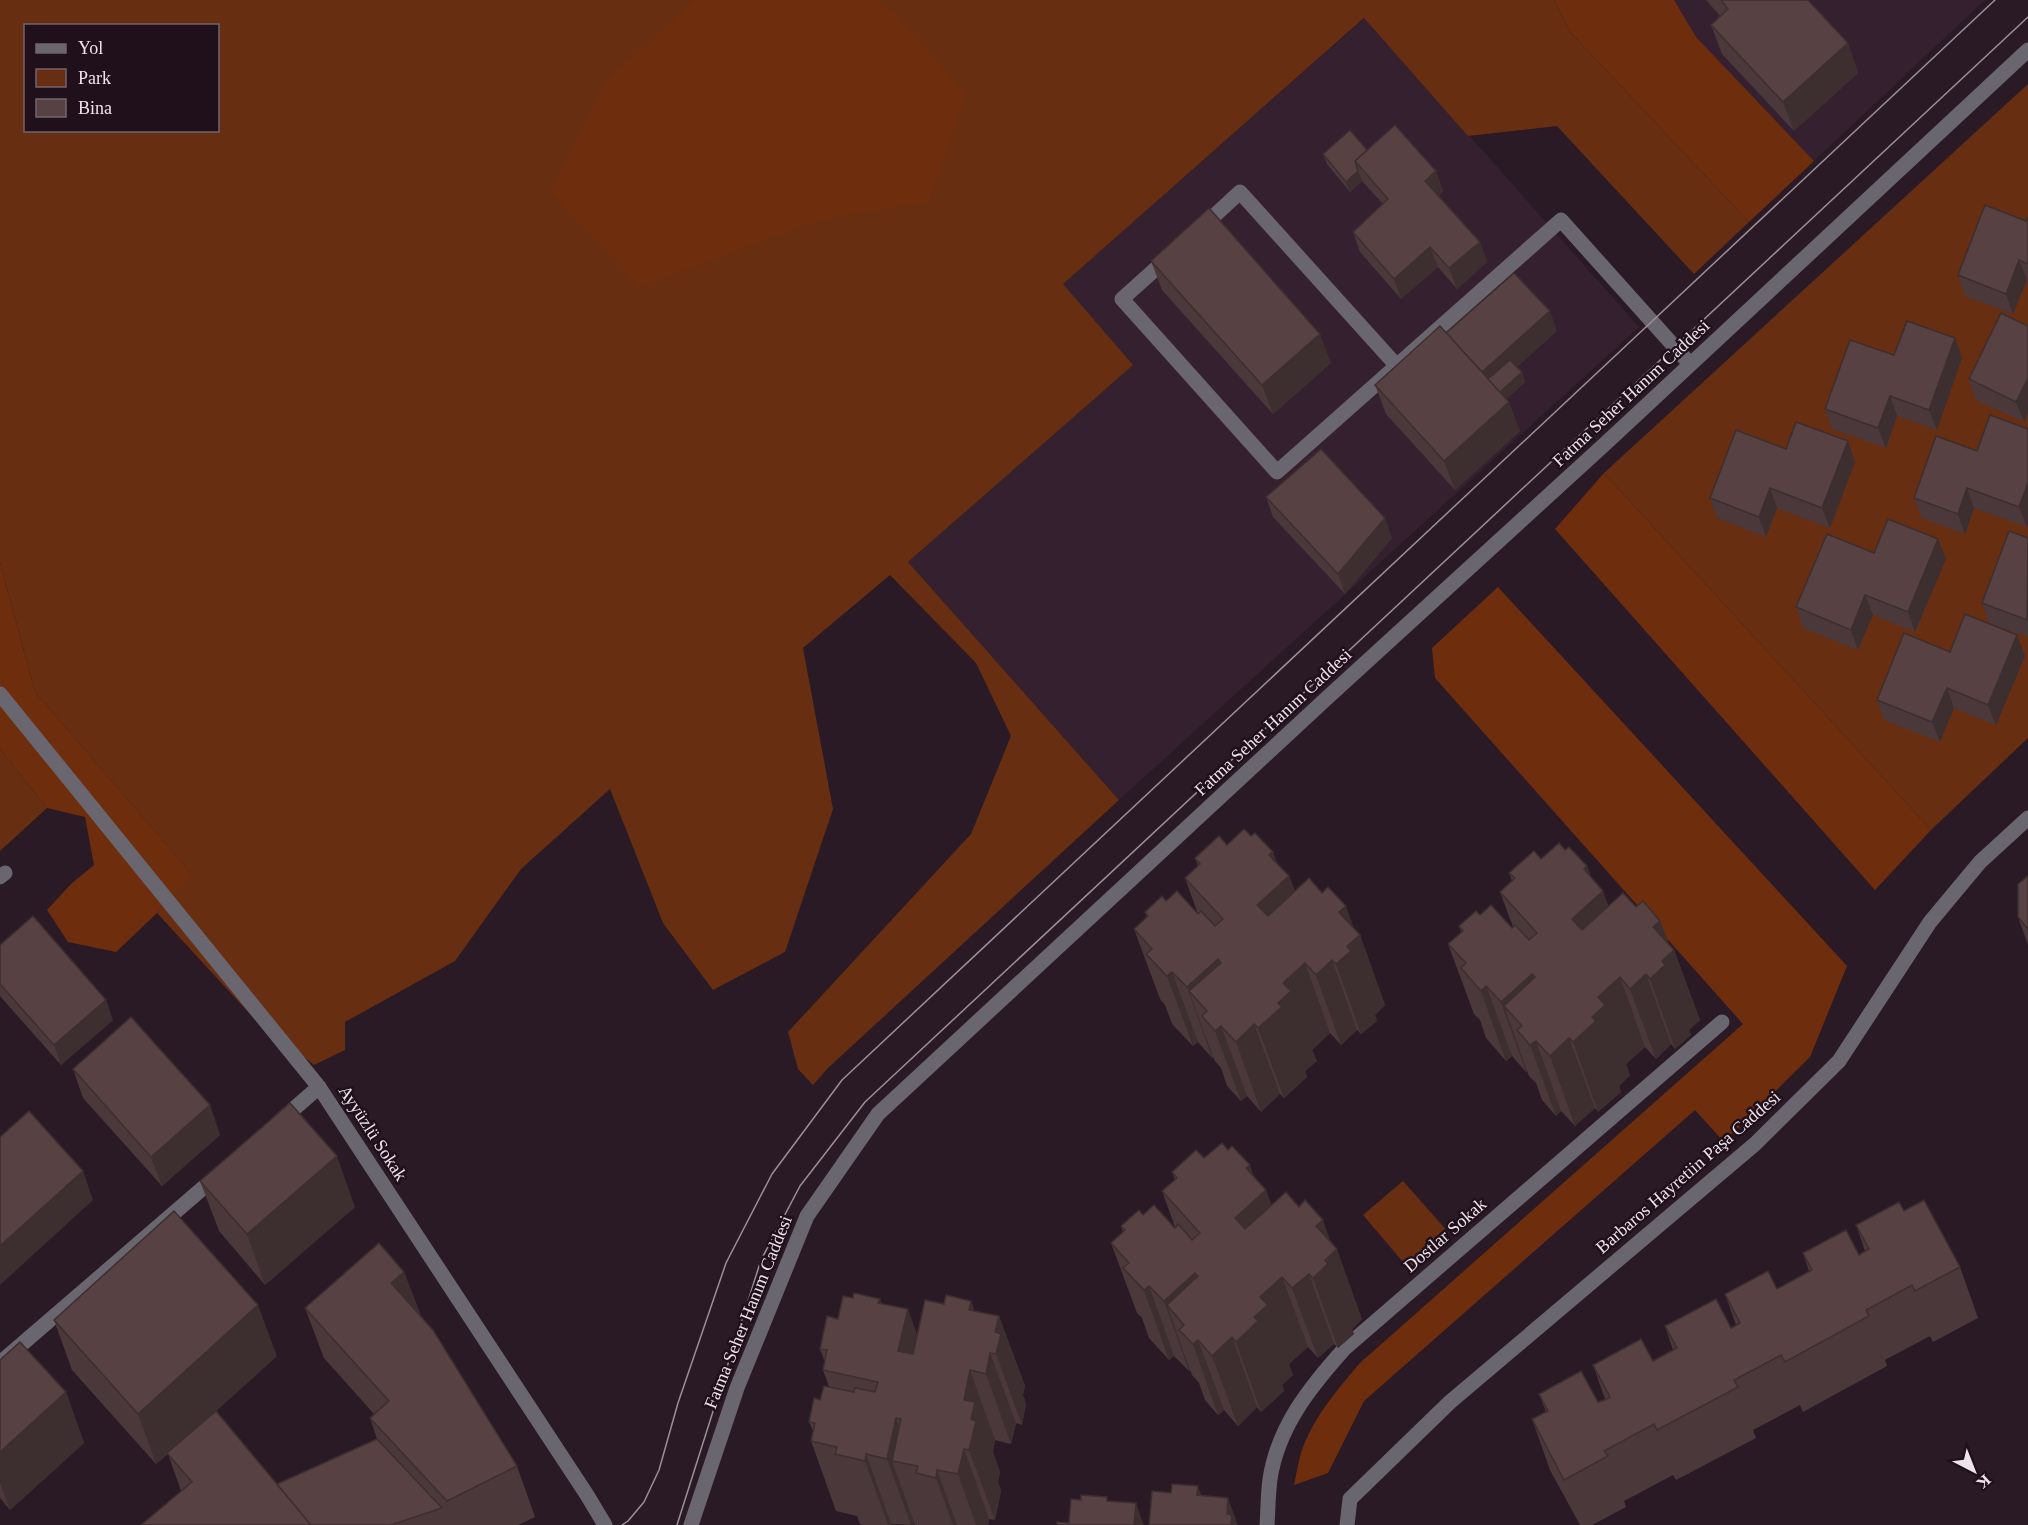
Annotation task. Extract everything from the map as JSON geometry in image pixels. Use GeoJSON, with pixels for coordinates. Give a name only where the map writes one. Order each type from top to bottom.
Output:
{"type":"FeatureCollection","features":[{"type":"Feature","properties":{"kind":"street","name":"Fatma Seher Hanım Caddesi"},"geometry":{"type":"LineString","coordinates":[[692,1525],[737,1388],[807,1216],[878,1114],[2028,50]]}},
{"type":"Feature","properties":{"kind":"street"},"geometry":{"type":"LineString","coordinates":[[1396,365],[1240,192],[1122,299],[1277,472],[1561,220],[1690,364]]}},
{"type":"Feature","properties":{"kind":"street"},"geometry":{"type":"LineString","coordinates":[[0,694],[320,1087]]}},
{"type":"Feature","properties":{"kind":"street","name":"Barbaros Hayretiin Paşa Caddesi"},"geometry":{"type":"LineString","coordinates":[[1347,1525],[1350,1499],[1450,1402],[1755,1144],[1839,1061],[1930,922],[1980,862],[2028,818]]}},
{"type":"Feature","properties":{"kind":"street","name":"Dostlar Sokak"},"geometry":{"type":"LineString","coordinates":[[1267,1525],[1270,1478],[1280,1444],[1296,1408],[1345,1348],[1722,1022]]}},
{"type":"Feature","properties":{"kind":"street","name":"Ayyüzlü Sokak"},"geometry":{"type":"LineString","coordinates":[[266,1133],[320,1087],[605,1525]]}},
{"type":"Feature","properties":{"kind":"street"},"geometry":{"type":"LineString","coordinates":[[0,1363],[231,1164]]}},
{"type":"Feature","properties":{"kind":"shaded area"},"geometry":{"type":"Polygon","coordinates":[[[695,0],[876,0],[898,16],[966,95],[929,202],[820,220],[640,287],[550,192],[607,79],[695,0]]]}},
{"type":"Feature","properties":{"kind":"shaded area"},"geometry":{"type":"Polygon","coordinates":[[[1554,0],[1674,0],[1696,37],[1814,161],[1749,222],[1571,33],[1554,0]]]}},
{"type":"Feature","properties":{"kind":"shaded area"},"geometry":{"type":"Polygon","coordinates":[[[1674,0],[1985,0],[1814,161],[1695,37],[1674,0]]]}},
{"type":"Feature","properties":{"kind":"shaded area"},"geometry":{"type":"Polygon","coordinates":[[[1365,18],[1639,327],[1119,800],[908,562],[1132,365],[1062,284],[1365,18]]]}},
{"type":"Feature","properties":{"kind":"shaded area"},"geometry":{"type":"Polygon","coordinates":[[[1604,473],[1931,830],[1875,890],[1555,529],[1604,473]]]}},
{"type":"Feature","properties":{"kind":"shaded area"},"geometry":{"type":"Polygon","coordinates":[[[0,563],[35,692],[192,874],[157,913],[116,952],[68,942],[47,910],[71,884],[94,865],[85,817],[47,808],[0,749],[0,563]]]}},
{"type":"Feature","properties":{"kind":"shaded area"},"geometry":{"type":"Polygon","coordinates":[[[1498,587],[1847,966],[1810,1057],[1724,1142],[1695,1110],[1364,1401],[1328,1473],[1294,1485],[1301,1453],[1312,1428],[1334,1394],[1360,1363],[1743,1024],[1435,678],[1432,648],[1498,587]]]}},
{"type":"Feature","properties":{"kind":"green space"},"geometry":{"type":"Polygon","coordinates":[[[0,0],[1554,0],[1571,33],[1749,222],[1694,274],[1557,126],[1468,136],[1364,18],[1063,284],[1133,365],[908,562],[1119,800],[828,1068],[813,1085],[798,1069],[788,1032],[971,834],[1011,736],[976,663],[890,575],[803,648],[833,809],[785,952],[713,990],[663,923],[610,789],[521,869],[455,961],[345,1022],[345,1050],[314,1065],[249,1013],[157,913],[191,873],[35,692],[0,563],[0,0]]]}},
{"type":"Feature","properties":{"kind":"green space"},"geometry":{"type":"Polygon","coordinates":[[[2028,84],[2028,738],[1931,830],[1604,473],[2028,84]]]}},
{"type":"Feature","properties":{"kind":"green space"},"geometry":{"type":"Polygon","coordinates":[[[0,749],[47,808],[0,851],[0,749]]]}},
{"type":"Feature","properties":{"kind":"green space"},"geometry":{"type":"Polygon","coordinates":[[[1403,1181],[1449,1233],[1409,1269],[1363,1215],[1403,1181]]]}},
{"type":"Feature","properties":{"kind":"building"},"geometry":{"type":"Polygon","coordinates":[[[1721,0],[1808,0],[1848,43],[1783,102],[1711,25],[1728,9],[1721,0]]]}},
{"type":"Feature","properties":{"kind":"building"},"geometry":{"type":"Polygon","coordinates":[[[1395,125],[1436,171],[1425,181],[1480,242],[1449,268],[1430,247],[1394,279],[1353,232],[1388,199],[1355,161],[1395,125]]]}},
{"type":"Feature","properties":{"kind":"building"},"geometry":{"type":"Polygon","coordinates":[[[1350,130],[1367,150],[1355,161],[1358,171],[1346,182],[1323,154],[1350,130]]]}},
{"type":"Feature","properties":{"kind":"building"},"geometry":{"type":"Polygon","coordinates":[[[1985,205],[2026,221],[2028,217],[2028,264],[2019,260],[2006,294],[1958,275],[1985,205]]]}},
{"type":"Feature","properties":{"kind":"building"},"geometry":{"type":"Polygon","coordinates":[[[1209,208],[1320,334],[1262,385],[1151,261],[1209,208]]]}},
{"type":"Feature","properties":{"kind":"building"},"geometry":{"type":"Polygon","coordinates":[[[1514,273],[1550,311],[1482,372],[1446,333],[1514,273]]]}},
{"type":"Feature","properties":{"kind":"building"},"geometry":{"type":"Polygon","coordinates":[[[2001,313],[2028,326],[2028,378],[2016,402],[1969,379],[2001,313]]]}},
{"type":"Feature","properties":{"kind":"building"},"geometry":{"type":"Polygon","coordinates":[[[1907,321],[1955,338],[1929,410],[1890,396],[1878,428],[1825,409],[1850,340],[1894,355],[1907,321]]]}},
{"type":"Feature","properties":{"kind":"building"},"geometry":{"type":"Polygon","coordinates":[[[1440,326],[1509,402],[1444,461],[1375,385],[1440,326]]]}},
{"type":"Feature","properties":{"kind":"building"},"geometry":{"type":"Polygon","coordinates":[[[1510,360],[1522,372],[1500,392],[1488,379],[1510,360]]]}},
{"type":"Feature","properties":{"kind":"building"},"geometry":{"type":"Polygon","coordinates":[[[1990,415],[2028,429],[2028,483],[2019,507],[1967,488],[1958,514],[1914,498],[1936,436],[1977,451],[1990,415]]]}},
{"type":"Feature","properties":{"kind":"building"},"geometry":{"type":"Polygon","coordinates":[[[1796,422],[1848,441],[1822,508],[1770,488],[1759,517],[1710,498],[1736,430],[1786,449],[1796,422]]]}},
{"type":"Feature","properties":{"kind":"building"},"geometry":{"type":"Polygon","coordinates":[[[1321,449],[1385,518],[1338,574],[1266,497],[1321,449]]]}},
{"type":"Feature","properties":{"kind":"building"},"geometry":{"type":"Polygon","coordinates":[[[1888,519],[1938,539],[1908,612],[1865,595],[1851,630],[1796,607],[1827,534],[1874,553],[1888,519]]]}},
{"type":"Feature","properties":{"kind":"building"},"geometry":{"type":"Polygon","coordinates":[[[2009,531],[2028,538],[2027,620],[1982,603],[2009,531]]]}},
{"type":"Feature","properties":{"kind":"building"},"geometry":{"type":"Polygon","coordinates":[[[1965,614],[2017,635],[1988,705],[1947,688],[1932,722],[1877,700],[1904,633],[1950,652],[1965,614]]]}},
{"type":"Feature","properties":{"kind":"building"},"geometry":{"type":"Polygon","coordinates":[[[1244,829],[1251,836],[1255,833],[1273,852],[1269,855],[1289,876],[1257,905],[1268,916],[1309,878],[1322,893],[1328,887],[1346,906],[1339,912],[1360,935],[1347,946],[1351,951],[1336,964],[1332,960],[1316,975],[1305,963],[1283,983],[1291,991],[1278,1003],[1282,1007],[1258,1028],[1254,1024],[1236,1042],[1221,1026],[1215,1031],[1202,1016],[1207,1011],[1189,991],[1221,963],[1218,959],[1187,987],[1172,972],[1167,976],[1146,954],[1152,949],[1134,929],[1148,916],[1145,912],[1162,896],[1166,901],[1177,891],[1198,914],[1201,911],[1215,926],[1223,919],[1185,878],[1200,864],[1195,858],[1219,836],[1227,845],[1244,829]]]}},
{"type":"Feature","properties":{"kind":"building"},"geometry":{"type":"Polygon","coordinates":[[[1559,843],[1565,850],[1569,847],[1587,866],[1584,869],[1603,891],[1572,919],[1582,930],[1623,893],[1636,907],[1643,901],[1660,921],[1653,927],[1674,950],[1662,961],[1665,965],[1650,979],[1646,974],[1630,989],[1620,977],[1598,997],[1605,1005],[1592,1017],[1596,1021],[1573,1042],[1569,1038],[1550,1056],[1536,1041],[1530,1045],[1517,1030],[1522,1026],[1504,1006],[1535,977],[1532,974],[1501,1002],[1486,986],[1481,991],[1461,968],[1466,963],[1448,944],[1463,931],[1459,926],[1476,911],[1480,915],[1491,905],[1512,928],[1515,925],[1529,940],[1537,933],[1500,892],[1515,878],[1509,873],[1534,851],[1541,859],[1559,843]]]}},
{"type":"Feature","properties":{"kind":"building"},"geometry":{"type":"Polygon","coordinates":[[[2028,876],[2028,929],[2018,917],[2018,884],[2028,876]]]}},
{"type":"Feature","properties":{"kind":"building"},"geometry":{"type":"Polygon","coordinates":[[[33,916],[106,1000],[54,1045],[0,984],[0,945],[33,916]]]}},
{"type":"Feature","properties":{"kind":"building"},"geometry":{"type":"Polygon","coordinates":[[[131,1017],[210,1105],[151,1157],[73,1069],[131,1017]]]}},
{"type":"Feature","properties":{"kind":"building"},"geometry":{"type":"Polygon","coordinates":[[[290,1103],[337,1156],[247,1234],[200,1181],[290,1103]]]}},
{"type":"Feature","properties":{"kind":"building"},"geometry":{"type":"Polygon","coordinates":[[[29,1111],[83,1171],[0,1246],[0,1137],[29,1111]]]}},
{"type":"Feature","properties":{"kind":"building"},"geometry":{"type":"Polygon","coordinates":[[[1222,1143],[1228,1150],[1232,1146],[1250,1165],[1246,1168],[1266,1190],[1235,1218],[1245,1229],[1286,1192],[1299,1207],[1305,1200],[1323,1220],[1316,1226],[1337,1249],[1325,1260],[1328,1264],[1313,1278],[1309,1274],[1292,1288],[1282,1277],[1260,1297],[1268,1305],[1254,1317],[1258,1321],[1236,1342],[1232,1337],[1212,1356],[1198,1340],[1193,1344],[1179,1330],[1184,1325],[1167,1305],[1198,1276],[1195,1273],[1164,1301],[1149,1286],[1144,1290],[1123,1268],[1129,1263],[1111,1243],[1125,1230],[1121,1226],[1139,1210],[1143,1215],[1154,1205],[1175,1228],[1178,1224],[1192,1240],[1200,1233],[1162,1191],[1177,1178],[1172,1172],[1196,1150],[1204,1158],[1222,1143]]]}},
{"type":"Feature","properties":{"kind":"building"},"geometry":{"type":"Polygon","coordinates":[[[1924,1200],[1960,1267],[1915,1291],[1912,1285],[1866,1310],[1869,1316],[1785,1362],[1781,1355],[1734,1380],[1738,1387],[1657,1430],[1654,1424],[1604,1451],[1608,1456],[1564,1480],[1532,1419],[1548,1411],[1539,1394],[1581,1371],[1598,1402],[1605,1400],[1610,1397],[1593,1365],[1641,1339],[1653,1361],[1677,1348],[1665,1326],[1716,1299],[1731,1328],[1740,1323],[1725,1294],[1768,1271],[1777,1289],[1812,1270],[1803,1253],[1846,1230],[1859,1255],[1869,1249],[1856,1225],[1899,1202],[1904,1211],[1924,1200]]]}},
{"type":"Feature","properties":{"kind":"building"},"geometry":{"type":"Polygon","coordinates":[[[174,1211],[258,1305],[138,1414],[54,1320],[174,1211]]]}},
{"type":"Feature","properties":{"kind":"building"},"geometry":{"type":"Polygon","coordinates":[[[379,1243],[404,1272],[391,1283],[433,1330],[517,1466],[447,1501],[370,1418],[389,1401],[305,1308],[379,1243]]]}},
{"type":"Feature","properties":{"kind":"building"},"geometry":{"type":"Polygon","coordinates":[[[854,1293],[880,1299],[878,1303],[908,1309],[898,1351],[913,1354],[925,1300],[944,1304],[946,1295],[971,1301],[969,1310],[999,1316],[995,1332],[1001,1334],[996,1354],[990,1353],[986,1374],[970,1370],[964,1400],[975,1402],[971,1419],[976,1421],[969,1450],[964,1449],[958,1474],[937,1470],[936,1478],[916,1473],[918,1466],[892,1461],[901,1419],[896,1418],[887,1459],[866,1454],[865,1461],[835,1454],[837,1447],[811,1441],[815,1423],[809,1422],[814,1398],[820,1400],[824,1386],[854,1392],[855,1388],[875,1392],[878,1382],[823,1370],[827,1350],[820,1349],[827,1316],[838,1319],[843,1296],[853,1298],[854,1293]]]}},
{"type":"Feature","properties":{"kind":"building"},"geometry":{"type":"Polygon","coordinates":[[[20,1342],[66,1392],[0,1452],[0,1360],[20,1342]]]}},
{"type":"Feature","properties":{"kind":"building"},"geometry":{"type":"Polygon","coordinates":[[[216,1411],[311,1525],[141,1525],[192,1482],[167,1453],[216,1411]]]}},
{"type":"Feature","properties":{"kind":"building"},"geometry":{"type":"Polygon","coordinates":[[[377,1439],[442,1508],[391,1525],[311,1525],[277,1484],[377,1439]]]}},
{"type":"Feature","properties":{"kind":"building"},"geometry":{"type":"Polygon","coordinates":[[[1172,1484],[1198,1486],[1197,1495],[1228,1498],[1227,1514],[1232,1515],[1231,1525],[1149,1525],[1152,1491],[1171,1493],[1172,1484]]]}},
{"type":"Feature","properties":{"kind":"building"},"geometry":{"type":"Polygon","coordinates":[[[1081,1495],[1107,1497],[1107,1501],[1136,1503],[1134,1525],[1057,1525],[1057,1522],[1069,1523],[1071,1499],[1081,1500],[1081,1495]]]}},
{"type":"Feature","properties":{"kind":"tram line"},"geometry":{"type":"LineString","coordinates":[[622,1525],[644,1502],[659,1470],[678,1403],[726,1263],[772,1174],[842,1080],[1995,0]]}},
{"type":"Feature","properties":{"kind":"tram line"},"geometry":{"type":"LineString","coordinates":[[677,1525],[761,1260],[800,1186],[865,1102],[2028,17]]}}]}
